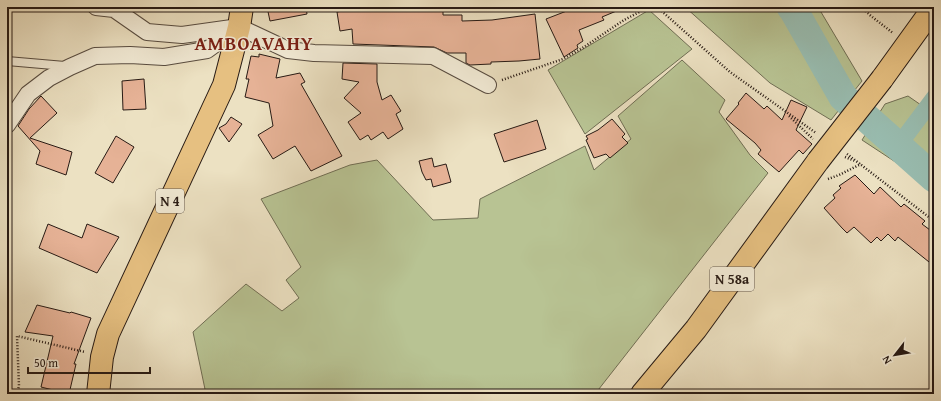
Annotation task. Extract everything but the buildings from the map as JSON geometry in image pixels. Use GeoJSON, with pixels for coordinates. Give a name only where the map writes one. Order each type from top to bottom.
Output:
{"type":"FeatureCollection","features":[{"type":"Feature","properties":{"kind":"main road","name":"N 58a"},"geometry":{"type":"LineString","coordinates":[[642,394],[696,329],[818,161],[882,79],[934,7]]}},
{"type":"Feature","properties":{"kind":"main road","name":"N 4"},"geometry":{"type":"LineString","coordinates":[[98,394],[102,357],[108,334],[224,85],[241,17]]}},
{"type":"Feature","properties":{"kind":"street"},"geometry":{"type":"LineString","coordinates":[[96,7],[114,9],[147,32],[182,35],[241,17]]}},
{"type":"Feature","properties":{"kind":"street"},"geometry":{"type":"LineString","coordinates":[[7,125],[28,94],[49,78],[70,67],[95,56],[130,55],[164,57],[207,50],[241,17]]}},
{"type":"Feature","properties":{"kind":"street"},"geometry":{"type":"LineString","coordinates":[[241,17],[288,50],[314,53],[433,56],[488,85]]}},
{"type":"Feature","properties":{"kind":"lane"},"geometry":{"type":"LineString","coordinates":[[7,61],[70,67]]}},
{"type":"Feature","properties":{"kind":"path"},"geometry":{"type":"LineString","coordinates":[[488,85],[563,59],[584,47],[624,20],[649,7]]}},
{"type":"Feature","properties":{"kind":"path"},"geometry":{"type":"LineString","coordinates":[[656,7],[730,72],[821,137]]}},
{"type":"Feature","properties":{"kind":"path"},"geometry":{"type":"LineString","coordinates":[[861,7],[907,44]]}},
{"type":"Feature","properties":{"kind":"path"},"geometry":{"type":"LineString","coordinates":[[785,112],[817,144],[818,161]]}},
{"type":"Feature","properties":{"kind":"path"},"geometry":{"type":"LineString","coordinates":[[845,152],[934,220]]}},
{"type":"Feature","properties":{"kind":"path"},"geometry":{"type":"LineString","coordinates":[[17,394],[19,386],[17,336],[102,357]]}},
{"type":"Feature","properties":{"kind":"green space"},"geometry":{"type":"Polygon","coordinates":[[[685,7],[818,7],[862,81],[831,120],[770,83],[685,7]]]}},
{"type":"Feature","properties":{"kind":"green space"},"geometry":{"type":"Polygon","coordinates":[[[649,10],[692,49],[585,134],[548,70],[649,10]]]}},
{"type":"Feature","properties":{"kind":"green space"},"geometry":{"type":"Polygon","coordinates":[[[682,60],[725,100],[719,112],[750,155],[768,173],[595,394],[206,394],[193,332],[246,284],[282,311],[299,298],[286,280],[301,267],[261,199],[350,165],[377,160],[433,220],[478,218],[480,199],[585,146],[594,170],[631,139],[618,116],[682,60]]]}},
{"type":"Feature","properties":{"kind":"green space"},"geometry":{"type":"Polygon","coordinates":[[[908,96],[934,114],[934,192],[900,165],[862,140],[885,104],[908,96]]]}},
{"type":"Feature","properties":{"kind":"waterway"},"geometry":{"type":"LineString","coordinates":[[791,7],[843,97],[934,178]]}},
{"type":"Feature","properties":{"kind":"waterway"},"geometry":{"type":"LineString","coordinates":[[898,146],[934,98]]}},
{"type":"Feature","properties":{"kind":"district","name":"AMBOAVAHY"},"geometry":{"type":"Point","coordinates":[254,43]}}]}
